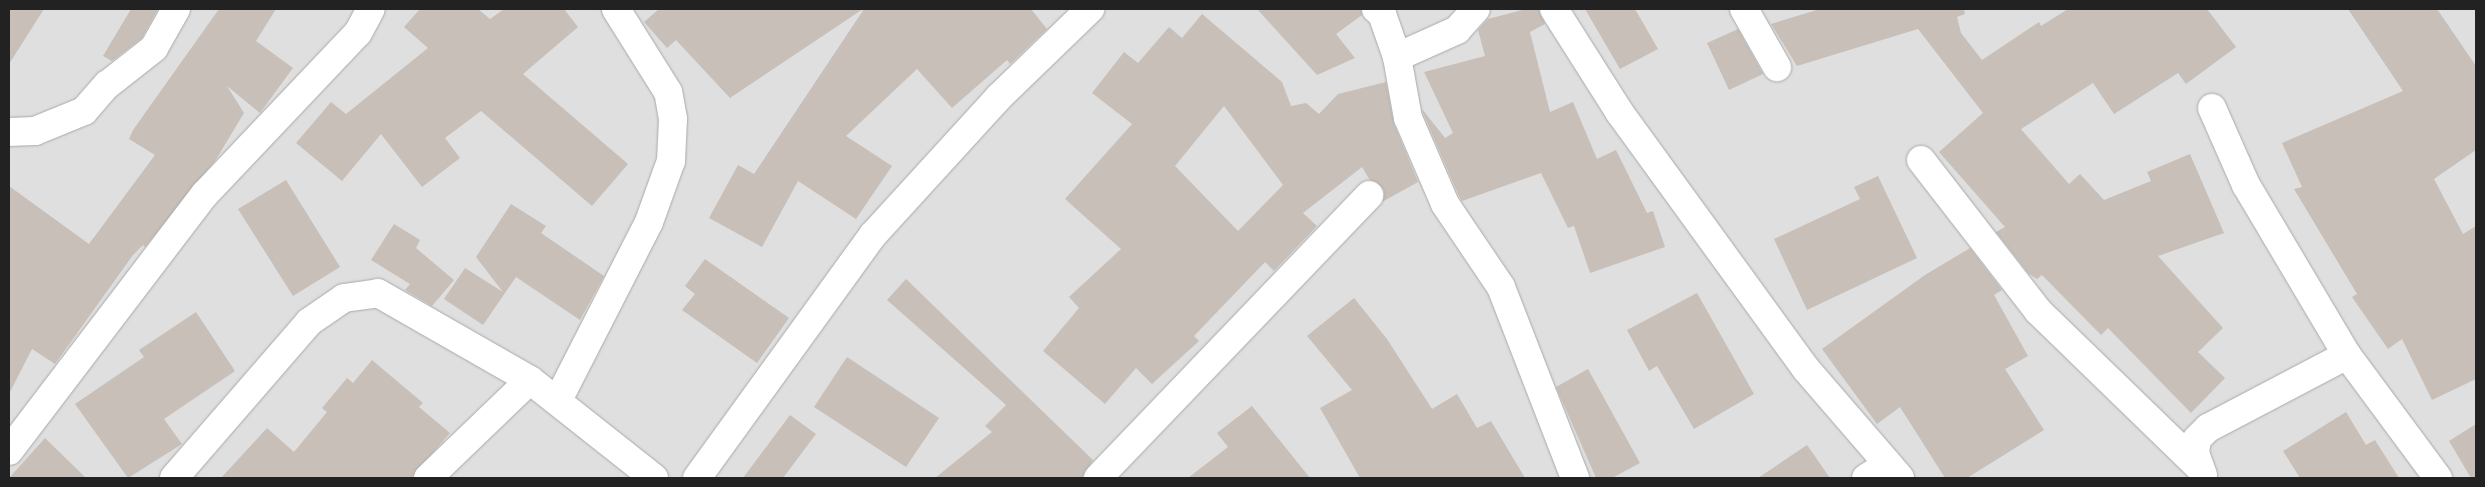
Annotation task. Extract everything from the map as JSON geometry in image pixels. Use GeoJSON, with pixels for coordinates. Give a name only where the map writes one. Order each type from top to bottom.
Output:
{"type":"FeatureCollection","features":[{"type":"Feature","properties":{"kind":"street"},"geometry":{"type":"LineString","coordinates":[[9,132],[35,131],[84,111],[107,85],[154,48],[176,9]]}},
{"type":"Feature","properties":{"kind":"street"},"geometry":{"type":"LineString","coordinates":[[9,451],[204,194],[358,33],[371,9]]}},
{"type":"Feature","properties":{"kind":"street"},"geometry":{"type":"LineString","coordinates":[[558,400],[648,222],[671,161],[673,119],[668,92],[616,9]]}},
{"type":"Feature","properties":{"kind":"street"},"geometry":{"type":"LineString","coordinates":[[697,478],[873,236],[999,97],[1090,9]]}},
{"type":"Feature","properties":{"kind":"street"},"geometry":{"type":"LineString","coordinates":[[1376,9],[1382,14],[1398,57],[1408,118],[1445,204],[1501,287],[1575,478]]}},
{"type":"Feature","properties":{"kind":"street"},"geometry":{"type":"LineString","coordinates":[[1398,57],[1457,30],[1476,9]]}},
{"type":"Feature","properties":{"kind":"street"},"geometry":{"type":"LineString","coordinates":[[1554,9],[1698,224],[1806,369],[1894,471],[1866,478]]}},
{"type":"Feature","properties":{"kind":"street"},"geometry":{"type":"LineString","coordinates":[[1744,9],[1777,67]]}},
{"type":"Feature","properties":{"kind":"street"},"geometry":{"type":"LineString","coordinates":[[2212,108],[2246,185],[2347,355],[2438,478]]}},
{"type":"Feature","properties":{"kind":"street"},"geometry":{"type":"LineString","coordinates":[[1921,160],[2038,311],[2202,473]]}},
{"type":"Feature","properties":{"kind":"street"},"geometry":{"type":"LineString","coordinates":[[1098,478],[1369,194]]}},
{"type":"Feature","properties":{"kind":"street"},"geometry":{"type":"LineString","coordinates":[[174,478],[309,322],[344,298],[378,293],[530,380],[558,400],[654,478]]}},
{"type":"Feature","properties":{"kind":"street"},"geometry":{"type":"LineString","coordinates":[[2202,473],[2197,439],[2208,428],[2347,355]]}},
{"type":"Feature","properties":{"kind":"street"},"geometry":{"type":"LineString","coordinates":[[428,478],[530,380]]}},
{"type":"Feature","properties":{"kind":"shaded area"},"geometry":{"type":"Polygon","coordinates":[[[9,9],[2476,9],[2476,478],[9,478],[9,9]]]}},
{"type":"Feature","properties":{"kind":"building"},"geometry":{"type":"Polygon","coordinates":[[[9,9],[44,9],[9,64],[9,9]]]}},
{"type":"Feature","properties":{"kind":"building"},"geometry":{"type":"Polygon","coordinates":[[[131,9],[158,9],[142,38],[112,61],[103,56],[131,9]]]}},
{"type":"Feature","properties":{"kind":"building"},"geometry":{"type":"Polygon","coordinates":[[[219,9],[276,9],[256,41],[293,68],[260,113],[227,86],[244,113],[215,161],[145,247],[143,245],[133,255],[55,364],[32,349],[9,394],[9,186],[89,244],[155,155],[129,139],[133,130],[219,9]]]}},
{"type":"Feature","properties":{"kind":"building"},"geometry":{"type":"Polygon","coordinates":[[[420,9],[478,9],[490,19],[504,9],[564,9],[578,27],[523,74],[628,164],[592,206],[481,111],[445,138],[460,158],[422,187],[381,134],[342,181],[296,143],[331,102],[346,114],[428,48],[404,27],[420,9]]]}},
{"type":"Feature","properties":{"kind":"building"},"geometry":{"type":"Polygon","coordinates":[[[659,9],[863,9],[730,98],[676,40],[667,48],[644,22],[659,9]]]}},
{"type":"Feature","properties":{"kind":"building"},"geometry":{"type":"Polygon","coordinates":[[[864,9],[1031,9],[1047,29],[1010,64],[1007,60],[952,108],[917,69],[846,136],[892,166],[856,219],[798,181],[762,247],[709,218],[738,165],[754,174],[864,9]]]}},
{"type":"Feature","properties":{"kind":"building"},"geometry":{"type":"Polygon","coordinates":[[[1257,9],[1361,9],[1362,15],[1336,34],[1355,58],[1317,75],[1257,9]]]}},
{"type":"Feature","properties":{"kind":"building"},"geometry":{"type":"Polygon","coordinates":[[[1526,9],[1539,9],[1545,24],[1530,32],[1550,112],[1573,102],[1597,159],[1616,150],[1647,213],[1653,211],[1665,247],[1590,273],[1574,226],[1568,228],[1541,173],[1462,201],[1459,196],[1423,113],[1422,109],[1445,138],[1453,133],[1424,72],[1485,56],[1478,30],[1488,19],[1526,9]]]}},
{"type":"Feature","properties":{"kind":"building"},"geometry":{"type":"Polygon","coordinates":[[[1585,9],[1635,9],[1658,49],[1620,69],[1585,9]]]}},
{"type":"Feature","properties":{"kind":"building"},"geometry":{"type":"Polygon","coordinates":[[[1820,9],[1964,9],[1965,14],[1957,17],[1961,33],[1982,60],[2039,22],[2041,26],[2068,9],[2207,9],[2236,47],[2186,84],[2178,73],[2114,114],[2093,83],[2021,129],[2069,184],[2080,174],[2104,200],[2151,181],[2147,172],[2190,154],[2224,233],[2158,256],[2223,328],[2198,352],[2225,378],[2191,413],[2108,328],[2101,335],[2042,275],[2037,279],[2029,274],[1996,232],[2005,227],[1939,152],[1983,113],[1918,29],[1797,66],[1771,24],[1820,9]]]}},
{"type":"Feature","properties":{"kind":"building"},"geometry":{"type":"Polygon","coordinates":[[[2348,9],[2437,9],[2476,66],[2476,150],[2434,179],[2463,234],[2476,226],[2476,379],[2432,400],[2402,339],[2388,349],[2352,297],[2357,294],[2294,189],[2302,187],[2282,143],[2403,91],[2348,9]]]}},
{"type":"Feature","properties":{"kind":"building"},"geometry":{"type":"Polygon","coordinates":[[[1202,14],[1282,82],[1291,106],[1306,103],[1319,114],[1338,94],[1386,82],[1394,124],[1418,182],[1382,202],[1384,190],[1370,180],[1362,167],[1303,213],[1317,226],[1274,271],[1265,262],[1194,336],[1199,341],[1152,384],[1136,368],[1105,404],[1043,351],[1079,308],[1069,297],[1121,249],[1065,199],[1132,124],[1092,93],[1124,52],[1138,63],[1169,27],[1182,38],[1202,14]],[[1224,106],[1175,166],[1238,231],[1283,185],[1224,106]]]}},
{"type":"Feature","properties":{"kind":"building"},"geometry":{"type":"Polygon","coordinates":[[[1738,29],[1763,74],[1729,90],[1707,43],[1738,29]]]}},
{"type":"Feature","properties":{"kind":"building"},"geometry":{"type":"Polygon","coordinates":[[[1878,176],[1917,258],[1807,310],[1774,239],[1860,199],[1854,187],[1878,176]]]}},
{"type":"Feature","properties":{"kind":"building"},"geometry":{"type":"Polygon","coordinates":[[[286,180],[340,267],[293,296],[238,209],[286,180]]]}},
{"type":"Feature","properties":{"kind":"building"},"geometry":{"type":"Polygon","coordinates":[[[511,204],[546,226],[541,233],[604,276],[580,320],[516,277],[483,325],[444,299],[465,268],[503,292],[476,257],[511,204]]]}},
{"type":"Feature","properties":{"kind":"building"},"geometry":{"type":"Polygon","coordinates":[[[394,224],[420,240],[416,248],[454,280],[432,306],[405,290],[410,284],[371,260],[394,224]]]}},
{"type":"Feature","properties":{"kind":"building"},"geometry":{"type":"Polygon","coordinates":[[[1970,248],[2002,290],[1994,295],[2028,356],[2005,369],[2044,430],[1967,478],[1945,478],[1900,407],[1877,424],[1822,349],[1925,275],[1970,248]]]}},
{"type":"Feature","properties":{"kind":"building"},"geometry":{"type":"Polygon","coordinates":[[[705,259],[789,318],[757,363],[682,310],[695,294],[685,286],[705,259]]]}},
{"type":"Feature","properties":{"kind":"building"},"geometry":{"type":"Polygon","coordinates":[[[906,279],[1093,460],[1082,478],[935,478],[992,432],[985,426],[1006,405],[887,300],[906,279]]]}},
{"type":"Feature","properties":{"kind":"building"},"geometry":{"type":"Polygon","coordinates":[[[1697,293],[1754,394],[1694,429],[1657,366],[1649,371],[1627,330],[1697,293]]]}},
{"type":"Feature","properties":{"kind":"building"},"geometry":{"type":"Polygon","coordinates":[[[1354,298],[1387,339],[1432,409],[1457,394],[1477,428],[1491,421],[1525,478],[1360,478],[1320,408],[1352,390],[1307,336],[1354,298]]]}},
{"type":"Feature","properties":{"kind":"building"},"geometry":{"type":"Polygon","coordinates":[[[196,312],[235,371],[164,419],[182,444],[128,478],[75,404],[144,357],[139,350],[196,312]]]}},
{"type":"Feature","properties":{"kind":"building"},"geometry":{"type":"Polygon","coordinates":[[[847,357],[939,418],[906,467],[814,407],[847,357]]]}},
{"type":"Feature","properties":{"kind":"building"},"geometry":{"type":"Polygon","coordinates":[[[372,360],[423,403],[419,407],[450,433],[411,478],[221,478],[267,428],[294,452],[327,412],[322,408],[347,378],[353,383],[372,360]]]}},
{"type":"Feature","properties":{"kind":"building"},"geometry":{"type":"Polygon","coordinates":[[[1588,369],[1640,463],[1612,478],[1596,478],[1556,387],[1588,369]]]}},
{"type":"Feature","properties":{"kind":"building"},"geometry":{"type":"Polygon","coordinates":[[[1252,406],[1310,478],[1188,478],[1228,447],[1217,433],[1252,406]]]}},
{"type":"Feature","properties":{"kind":"building"},"geometry":{"type":"Polygon","coordinates":[[[2346,412],[2366,445],[2375,440],[2399,478],[2300,478],[2283,451],[2346,412]]]}},
{"type":"Feature","properties":{"kind":"building"},"geometry":{"type":"Polygon","coordinates":[[[790,415],[816,434],[783,478],[743,478],[790,415]]]}},
{"type":"Feature","properties":{"kind":"building"},"geometry":{"type":"Polygon","coordinates":[[[2476,424],[2476,478],[2471,478],[2449,441],[2476,424]]]}},
{"type":"Feature","properties":{"kind":"building"},"geometry":{"type":"Polygon","coordinates":[[[45,438],[86,478],[9,478],[45,438]]]}},
{"type":"Feature","properties":{"kind":"building"},"geometry":{"type":"Polygon","coordinates":[[[1807,445],[1830,478],[1758,478],[1807,445]]]}}]}
